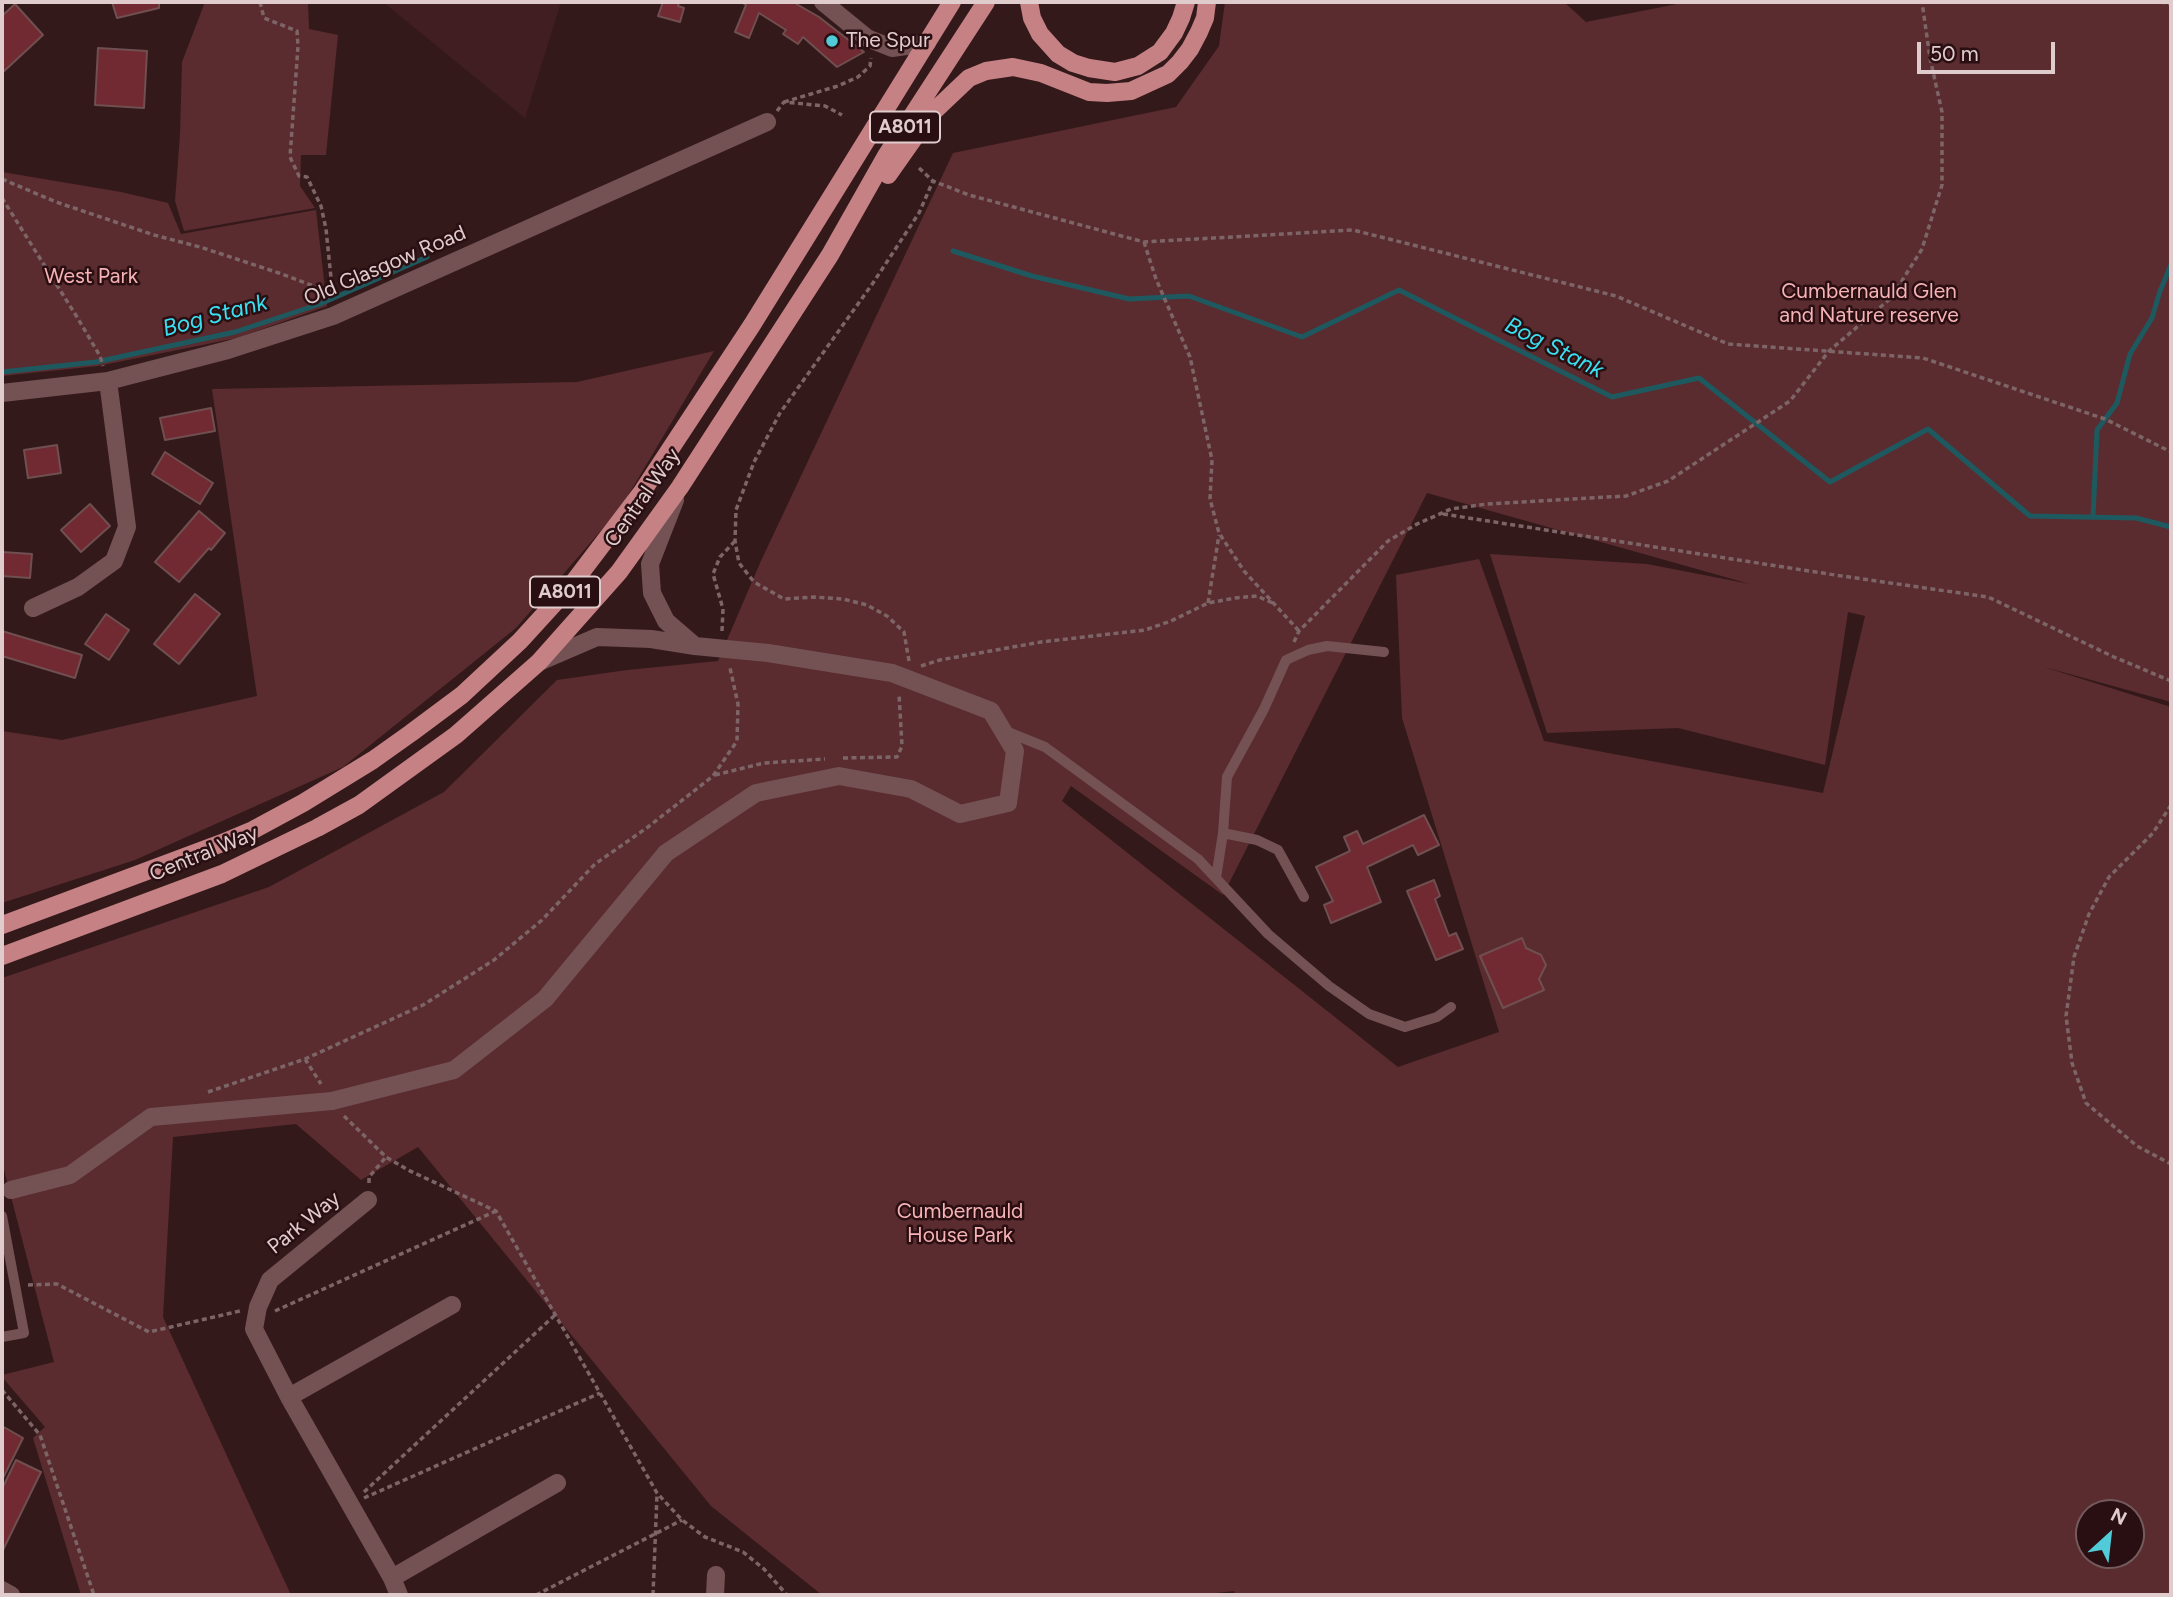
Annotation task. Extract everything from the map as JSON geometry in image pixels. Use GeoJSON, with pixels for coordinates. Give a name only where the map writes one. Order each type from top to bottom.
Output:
{"type":"FeatureCollection","features":[{"type":"Feature","properties":{"kind":"main road"},"geometry":{"type":"LineString","coordinates":[[928,41],[936,2]]}},
{"type":"Feature","properties":{"kind":"main road","name":"Central Way"},"geometry":{"type":"LineString","coordinates":[[2,925],[222,843],[303,803],[411,733],[461,695],[520,641],[597,554],[642,492],[752,325],[952,2]]}},
{"type":"Feature","properties":{"kind":"main road","name":"Central Way"},"geometry":{"type":"LineString","coordinates":[[2,956],[222,874],[317,828],[359,805],[456,735],[539,662],[619,572],[680,487],[830,255],[886,156],[986,2]]}},
{"type":"Feature","properties":{"kind":"main road"},"geometry":{"type":"LineString","coordinates":[[1029,2],[1036,26],[1050,48],[1073,63],[1107,72],[1131,69],[1160,52],[1174,33],[1186,2]]}},
{"type":"Feature","properties":{"kind":"main road"},"geometry":{"type":"LineString","coordinates":[[830,255],[931,114],[969,78],[986,71],[1013,67],[1041,73],[1090,92],[1131,91],[1168,74],[1180,62],[1199,32],[1208,2]]}},
{"type":"Feature","properties":{"kind":"street"},"geometry":{"type":"LineString","coordinates":[[823,2],[867,38],[892,48],[928,41]]}},
{"type":"Feature","properties":{"kind":"street","name":"Old Glasgow Road"},"geometry":{"type":"LineString","coordinates":[[2,393],[228,350],[333,316],[767,122]]}},
{"type":"Feature","properties":{"kind":"street"},"geometry":{"type":"LineString","coordinates":[[33,608],[78,587],[114,561],[127,527],[105,374]]}},
{"type":"Feature","properties":{"kind":"street"},"geometry":{"type":"LineString","coordinates":[[680,487],[650,564],[652,593],[666,621],[695,646]]}},
{"type":"Feature","properties":{"kind":"street"},"geometry":{"type":"LineString","coordinates":[[7,1192],[70,1175],[151,1117],[332,1101],[454,1070],[545,999],[666,853],[756,793],[839,776],[911,789],[960,814],[1008,803],[1016,751],[991,711],[898,676],[768,653],[651,639],[597,637],[539,662]]}},
{"type":"Feature","properties":{"kind":"street","name":"Park Way"},"geometry":{"type":"LineString","coordinates":[[258,1307],[270,1280],[368,1200]]}},
{"type":"Feature","properties":{"kind":"street"},"geometry":{"type":"LineString","coordinates":[[289,1396],[452,1305]]}},
{"type":"Feature","properties":{"kind":"street"},"geometry":{"type":"LineString","coordinates":[[258,1307],[254,1329],[396,1587],[557,1483]]}},
{"type":"Feature","properties":{"kind":"street"},"geometry":{"type":"LineString","coordinates":[[715,1595],[716,1575]]}},
{"type":"Feature","properties":{"kind":"street"},"geometry":{"type":"LineString","coordinates":[[2,1590],[11,1595]]}},
{"type":"Feature","properties":{"kind":"lane"},"geometry":{"type":"LineString","coordinates":[[1216,878],[1227,777],[1264,709],[1286,660],[1308,650],[1327,646],[1384,652]]}},
{"type":"Feature","properties":{"kind":"lane"},"geometry":{"type":"LineString","coordinates":[[1003,730],[1045,747],[1198,859],[1268,933],[1329,986],[1369,1014],[1405,1027],[1437,1017],[1451,1007]]}},
{"type":"Feature","properties":{"kind":"lane"},"geometry":{"type":"LineString","coordinates":[[1223,833],[1257,840],[1278,850],[1304,898]]}},
{"type":"Feature","properties":{"kind":"lane"},"geometry":{"type":"LineString","coordinates":[[2,1216],[24,1333],[2,1337]]}},
{"type":"Feature","properties":{"kind":"path"},"geometry":{"type":"LineString","coordinates":[[2,179],[56,202],[279,273],[332,293],[321,206],[307,177],[299,176],[290,156],[297,31],[264,18],[260,2]]}},
{"type":"Feature","properties":{"kind":"path"},"geometry":{"type":"LineString","coordinates":[[1286,660],[1299,631],[1388,541],[1451,509],[1626,496],[1668,481],[1790,401],[1829,351],[1891,298],[1922,249],[1942,186],[1942,112],[1930,58],[1922,2]]}},
{"type":"Feature","properties":{"kind":"path"},"geometry":{"type":"LineString","coordinates":[[2160,2],[2171,4]]}},
{"type":"Feature","properties":{"kind":"path"},"geometry":{"type":"LineString","coordinates":[[767,122],[784,102],[838,86],[858,77],[870,66],[871,53],[867,38]]}},
{"type":"Feature","properties":{"kind":"path"},"geometry":{"type":"LineString","coordinates":[[784,102],[825,106],[842,115]]}},
{"type":"Feature","properties":{"kind":"path"},"geometry":{"type":"LineString","coordinates":[[919,168],[933,181],[969,195],[1144,242],[1353,230],[1616,296],[1728,344],[1923,358],[2105,419],[2171,453]]}},
{"type":"Feature","properties":{"kind":"path"},"geometry":{"type":"LineString","coordinates":[[933,181],[919,213],[779,413],[754,462],[736,510],[735,541],[738,563],[754,582],[784,599],[843,599],[867,605],[887,616],[904,632],[911,669],[940,660],[1041,642],[1145,630],[1208,603],[1257,596],[1275,604]]}},
{"type":"Feature","properties":{"kind":"path"},"geometry":{"type":"LineString","coordinates":[[2,198],[100,356],[105,374]]}},
{"type":"Feature","properties":{"kind":"path"},"geometry":{"type":"LineString","coordinates":[[1144,242],[1159,286],[1190,357],[1212,460],[1210,499],[1219,533],[1244,571],[1299,631]]}},
{"type":"Feature","properties":{"kind":"path"},"geometry":{"type":"LineString","coordinates":[[1441,514],[1988,597],[2171,681]]}},
{"type":"Feature","properties":{"kind":"path"},"geometry":{"type":"LineString","coordinates":[[1208,603],[1219,533]]}},
{"type":"Feature","properties":{"kind":"path"},"geometry":{"type":"LineString","coordinates":[[735,541],[720,557],[713,573],[723,609],[722,648],[738,704],[737,741],[713,776],[595,864],[542,920],[494,960],[423,1004],[305,1059],[332,1101],[356,1129],[386,1157],[408,1170],[496,1210],[657,1493],[682,1520],[705,1537],[743,1552],[764,1569],[787,1595]]}},
{"type":"Feature","properties":{"kind":"path"},"geometry":{"type":"LineString","coordinates":[[713,776],[764,763],[847,757],[897,757],[902,746],[898,676]]}},
{"type":"Feature","properties":{"kind":"path"},"geometry":{"type":"LineString","coordinates":[[2171,805],[2153,833],[2109,877],[2089,914],[2074,957],[2066,1016],[2072,1062],[2085,1103],[2137,1146],[2171,1164]]}},
{"type":"Feature","properties":{"kind":"path"},"geometry":{"type":"LineString","coordinates":[[369,1177],[386,1157]]}},
{"type":"Feature","properties":{"kind":"path"},"geometry":{"type":"LineString","coordinates":[[16,1285],[57,1283],[149,1332],[258,1307],[276,1311],[496,1210]]}},
{"type":"Feature","properties":{"kind":"path"},"geometry":{"type":"LineString","coordinates":[[349,1505],[555,1315]]}},
{"type":"Feature","properties":{"kind":"path"},"geometry":{"type":"LineString","coordinates":[[2,1390],[40,1435],[94,1595]]}},
{"type":"Feature","properties":{"kind":"path"},"geometry":{"type":"LineString","coordinates":[[349,1505],[600,1393]]}},
{"type":"Feature","properties":{"kind":"path"},"geometry":{"type":"LineString","coordinates":[[653,1595],[657,1493]]}},
{"type":"Feature","properties":{"kind":"path"},"geometry":{"type":"LineString","coordinates":[[536,1595],[682,1520]]}},
{"type":"Feature","properties":{"kind":"shaded area"},"geometry":{"type":"Polygon","coordinates":[[[383,2],[561,2],[525,118],[383,2]]]}},
{"type":"Feature","properties":{"kind":"green space"},"geometry":{"type":"Polygon","coordinates":[[[205,2],[308,2],[309,29],[338,35],[326,155],[301,155],[300,186],[315,208],[184,231],[175,201],[182,62],[205,2]]]}},
{"type":"Feature","properties":{"kind":"green space"},"geometry":{"type":"Polygon","coordinates":[[[1225,2],[1564,2],[1586,22],[1687,2],[2171,2],[2171,702],[2044,667],[2171,707],[2171,1595],[1235,1595],[1234,1591],[1199,1595],[822,1595],[711,1506],[418,1147],[361,1180],[296,1124],[173,1137],[163,1317],[291,1595],[81,1595],[33,1438],[45,1427],[2,1377],[54,1362],[2,1162],[2,978],[269,887],[444,792],[557,680],[718,661],[760,563],[953,153],[1176,107],[1219,46],[1225,2]],[[1427,493],[1223,895],[1071,786],[1062,801],[1398,1067],[1499,1032],[1402,718],[1396,575],[1479,559],[1544,741],[1823,793],[1865,616],[1848,612],[1825,765],[1678,728],[1547,733],[1490,554],[1647,564],[1750,584],[1427,493]]]}},
{"type":"Feature","properties":{"kind":"green space","name":"West Park"},"geometry":{"type":"Polygon","coordinates":[[[2,172],[121,192],[168,203],[181,234],[316,210],[327,306],[237,338],[98,366],[2,376],[2,172]]]}},
{"type":"Feature","properties":{"kind":"green space"},"geometry":{"type":"Polygon","coordinates":[[[714,351],[620,509],[516,628],[343,767],[135,860],[2,903],[2,731],[62,740],[257,696],[212,389],[577,382],[714,351]]]}},
{"type":"Feature","properties":{"kind":"building"},"geometry":{"type":"Polygon","coordinates":[[[112,2],[159,2],[159,8],[117,18],[112,2]]]}},
{"type":"Feature","properties":{"kind":"building"},"geometry":{"type":"Polygon","coordinates":[[[663,2],[679,2],[678,6],[684,8],[680,22],[658,16],[663,2]]]}},
{"type":"Feature","properties":{"kind":"building"},"geometry":{"type":"Polygon","coordinates":[[[741,2],[793,2],[819,17],[864,52],[837,67],[803,37],[798,44],[783,34],[786,30],[759,13],[749,38],[735,32],[746,5],[741,2]]]}},
{"type":"Feature","properties":{"kind":"building"},"geometry":{"type":"Polygon","coordinates":[[[15,4],[43,35],[2,73],[2,16],[15,4]]]}},
{"type":"Feature","properties":{"kind":"building"},"geometry":{"type":"Polygon","coordinates":[[[98,48],[147,51],[144,108],[95,105],[98,48]]]}},
{"type":"Feature","properties":{"kind":"building"},"geometry":{"type":"Polygon","coordinates":[[[211,408],[215,431],[165,440],[160,418],[211,408]]]}},
{"type":"Feature","properties":{"kind":"building"},"geometry":{"type":"Polygon","coordinates":[[[57,445],[61,473],[28,478],[24,450],[57,445]]]}},
{"type":"Feature","properties":{"kind":"building"},"geometry":{"type":"Polygon","coordinates":[[[165,452],[213,483],[200,504],[152,474],[165,452]]]}},
{"type":"Feature","properties":{"kind":"building"},"geometry":{"type":"Polygon","coordinates":[[[90,504],[110,526],[81,552],[61,530],[90,504]]]}},
{"type":"Feature","properties":{"kind":"building"},"geometry":{"type":"Polygon","coordinates":[[[199,511],[225,533],[179,582],[155,562],[199,511]]]}},
{"type":"Feature","properties":{"kind":"building"},"geometry":{"type":"Polygon","coordinates":[[[2,552],[32,554],[30,578],[2,576],[2,552]]]}},
{"type":"Feature","properties":{"kind":"building"},"geometry":{"type":"Polygon","coordinates":[[[195,594],[220,614],[179,664],[154,644],[195,594]]]}},
{"type":"Feature","properties":{"kind":"building"},"geometry":{"type":"Polygon","coordinates":[[[106,614],[129,630],[109,660],[85,644],[106,614]]]}},
{"type":"Feature","properties":{"kind":"building"},"geometry":{"type":"Polygon","coordinates":[[[2,631],[82,655],[75,678],[2,656],[2,631]]]}},
{"type":"Feature","properties":{"kind":"building"},"geometry":{"type":"Polygon","coordinates":[[[1424,815],[1439,845],[1418,855],[1413,845],[1367,867],[1381,902],[1331,923],[1324,905],[1333,901],[1316,867],[1350,851],[1344,837],[1357,831],[1363,844],[1424,815]]]}},
{"type":"Feature","properties":{"kind":"building"},"geometry":{"type":"Polygon","coordinates":[[[1434,880],[1440,896],[1435,899],[1449,936],[1456,933],[1463,949],[1436,960],[1407,891],[1434,880]]]}},
{"type":"Feature","properties":{"kind":"building"},"geometry":{"type":"Polygon","coordinates":[[[1522,938],[1526,948],[1541,955],[1546,965],[1539,979],[1544,990],[1503,1008],[1480,956],[1522,938]]]}},
{"type":"Feature","properties":{"kind":"building"},"geometry":{"type":"Polygon","coordinates":[[[2,1426],[23,1438],[2,1480],[2,1426]]]}},
{"type":"Feature","properties":{"kind":"building"},"geometry":{"type":"Polygon","coordinates":[[[16,1460],[41,1472],[2,1552],[2,1489],[16,1460]]]}},
{"type":"Feature","properties":{"kind":"waterway","name":"Bog Stank"},"geometry":{"type":"LineString","coordinates":[[953,251],[1032,276],[1129,299],[1189,296],[1302,337],[1399,290],[1612,397],[1699,378],[1830,482],[1928,429],[2030,516],[2136,518],[2171,527]]}},
{"type":"Feature","properties":{"kind":"waterway","name":"Bog Stank"},"geometry":{"type":"LineString","coordinates":[[2,372],[96,362],[235,332],[320,304],[427,257]]}},
{"type":"Feature","properties":{"kind":"waterway"},"geometry":{"type":"LineString","coordinates":[[2093,517],[2097,430],[2117,403],[2130,354],[2152,318],[2171,265]]}},
{"type":"Feature","properties":{"kind":"place","name":"The Spur"},"geometry":{"type":"Point","coordinates":[832,41]}},
{"type":"Feature","properties":{"kind":"park label","name":"Cumbernauld Glen and Nature reserve"},"geometry":{"type":"Point","coordinates":[1869,304]}},
{"type":"Feature","properties":{"kind":"park label","name":"Cumbernauld House Park"},"geometry":{"type":"Point","coordinates":[960,1224]}}]}
